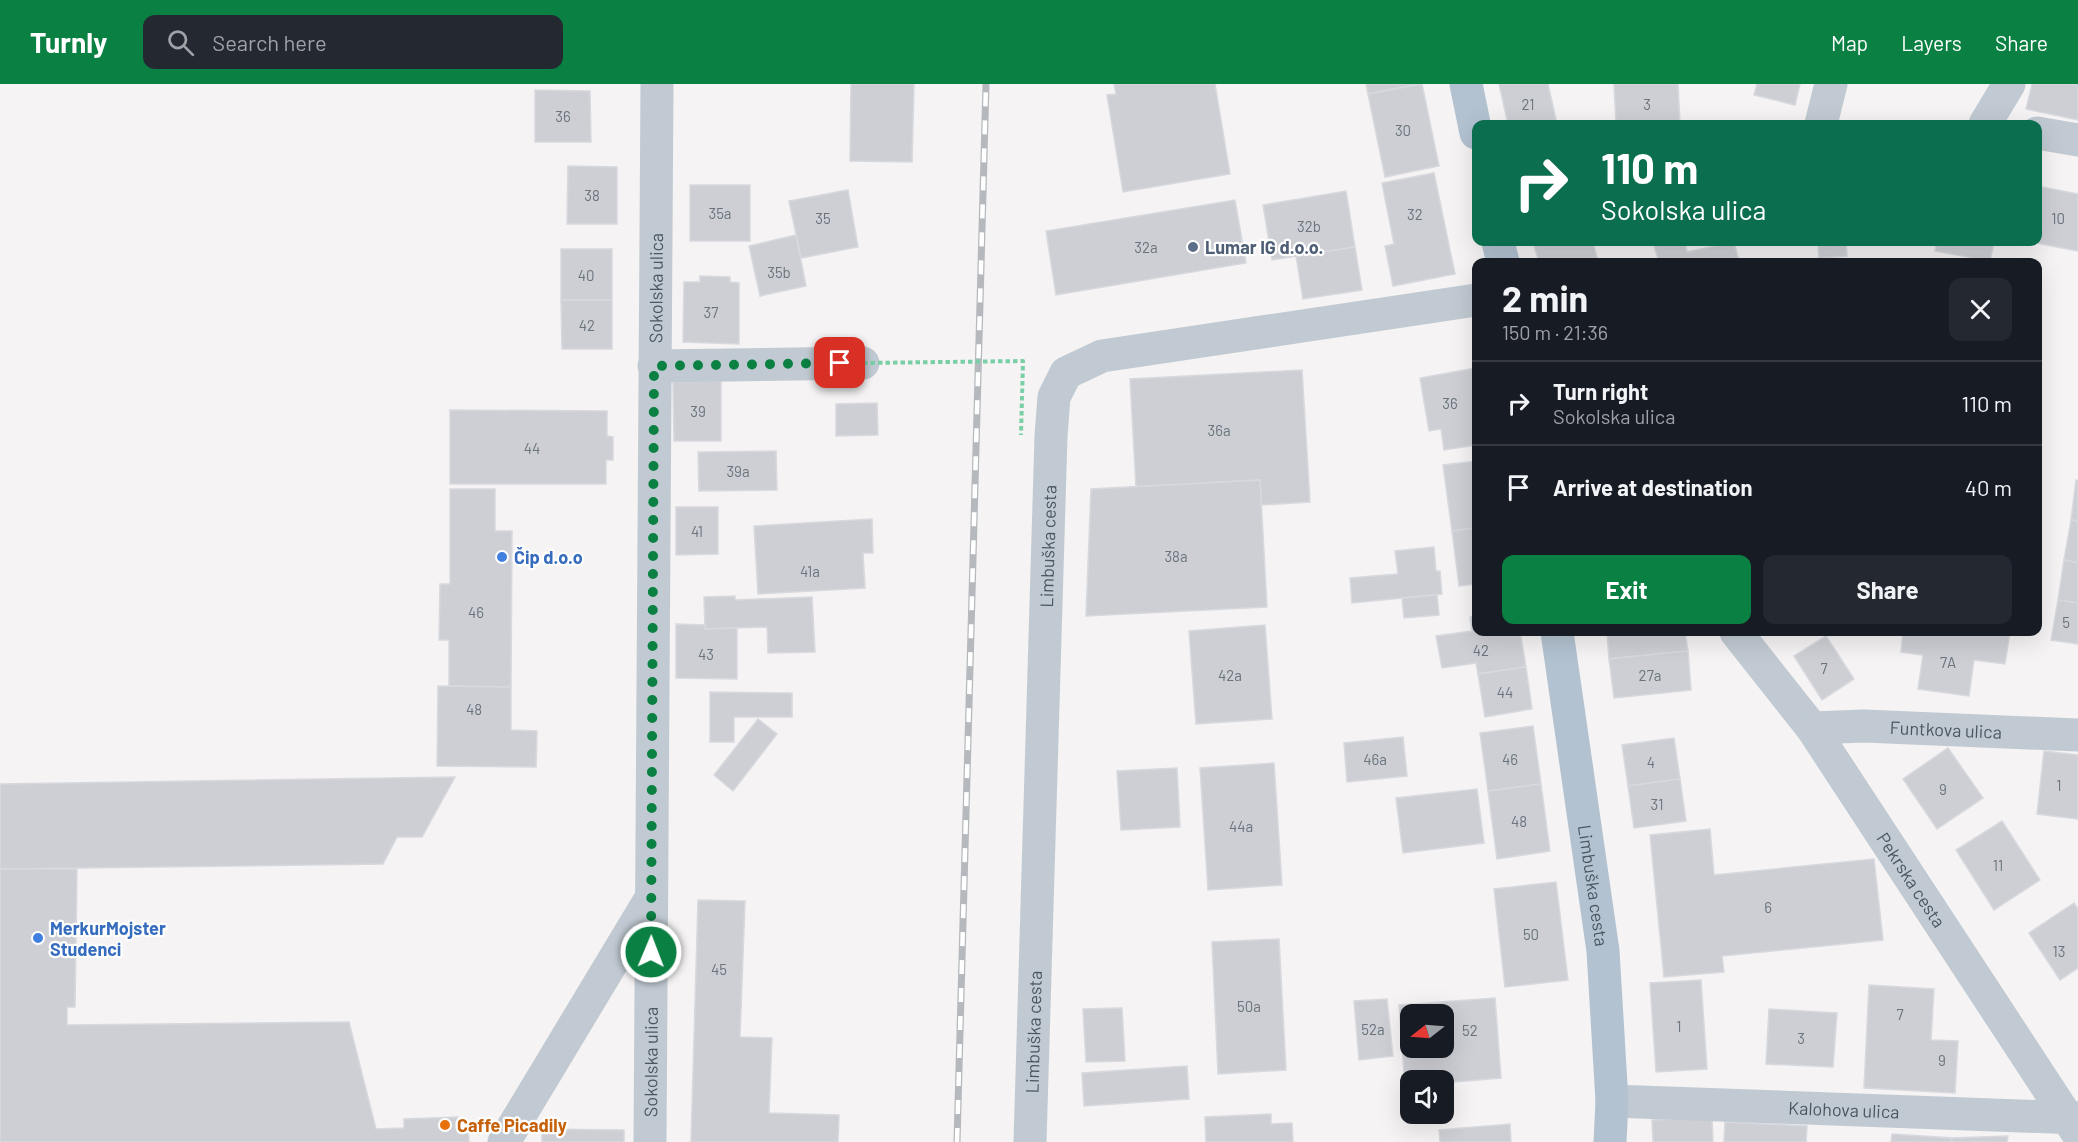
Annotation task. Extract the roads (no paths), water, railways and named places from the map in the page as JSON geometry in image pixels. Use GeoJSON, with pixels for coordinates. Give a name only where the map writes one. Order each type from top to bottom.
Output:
{"type":"FeatureCollection","features":[{"type":"Feature","properties":{"kind":"main road"},"geometry":{"type":"LineString","coordinates":[[1466,84],[1473,120]]}},
{"type":"Feature","properties":{"kind":"main road","name":"Limbuška cesta"},"geometry":{"type":"LineString","coordinates":[[1558,636],[1603,951],[1612,1101],[1610,1142]]}},
{"type":"Feature","properties":{"kind":"street","name":"Sokolska ulica"},"geometry":{"type":"LineString","coordinates":[[650,1142],[652,897],[665,365],[657,84]]}},
{"type":"Feature","properties":{"kind":"street"},"geometry":{"type":"LineString","coordinates":[[1822,120],[1831,84]]}},
{"type":"Feature","properties":{"kind":"street"},"geometry":{"type":"LineString","coordinates":[[1987,120],[2009,84]]}},
{"type":"Feature","properties":{"kind":"street"},"geometry":{"type":"LineString","coordinates":[[2042,134],[2078,140]]}},
{"type":"Feature","properties":{"kind":"street","name":"Limbuška cesta"},"geometry":{"type":"LineString","coordinates":[[1030,1142],[1051,436],[1054,397],[1066,373],[1102,356],[1472,301]]}},
{"type":"Feature","properties":{"kind":"street","name":"Sokolska ulica"},"geometry":{"type":"LineString","coordinates":[[665,365],[863,363]]}},
{"type":"Feature","properties":{"kind":"street","name":"Pekrska cesta"},"geometry":{"type":"LineString","coordinates":[[1739,636],[1812,728],[2075,1123]]}},
{"type":"Feature","properties":{"kind":"street","name":"Funtkova ulica"},"geometry":{"type":"LineString","coordinates":[[1812,728],[1864,726],[2078,735]]}},
{"type":"Feature","properties":{"kind":"street"},"geometry":{"type":"LineString","coordinates":[[504,1142],[652,897]]}},
{"type":"Feature","properties":{"kind":"street","name":"Kalohova ulica"},"geometry":{"type":"LineString","coordinates":[[1612,1101],[2075,1123]]}},
{"type":"Feature","properties":{"kind":"railway"},"geometry":{"type":"LineString","coordinates":[[957,1142],[986,84]]}},
{"type":"Feature","properties":{"kind":"place","name":"Lumar IG d.o.o."},"geometry":{"type":"Point","coordinates":[1193,247]}},
{"type":"Feature","properties":{"kind":"place","name":"Čip d.o.o"},"geometry":{"type":"Point","coordinates":[502,557]}},
{"type":"Feature","properties":{"kind":"place","name":"MerkurMojster Studenci"},"geometry":{"type":"Point","coordinates":[38,938]}},
{"type":"Feature","properties":{"kind":"place","name":"Caffe Picadily"},"geometry":{"type":"Point","coordinates":[445,1125]}}]}
